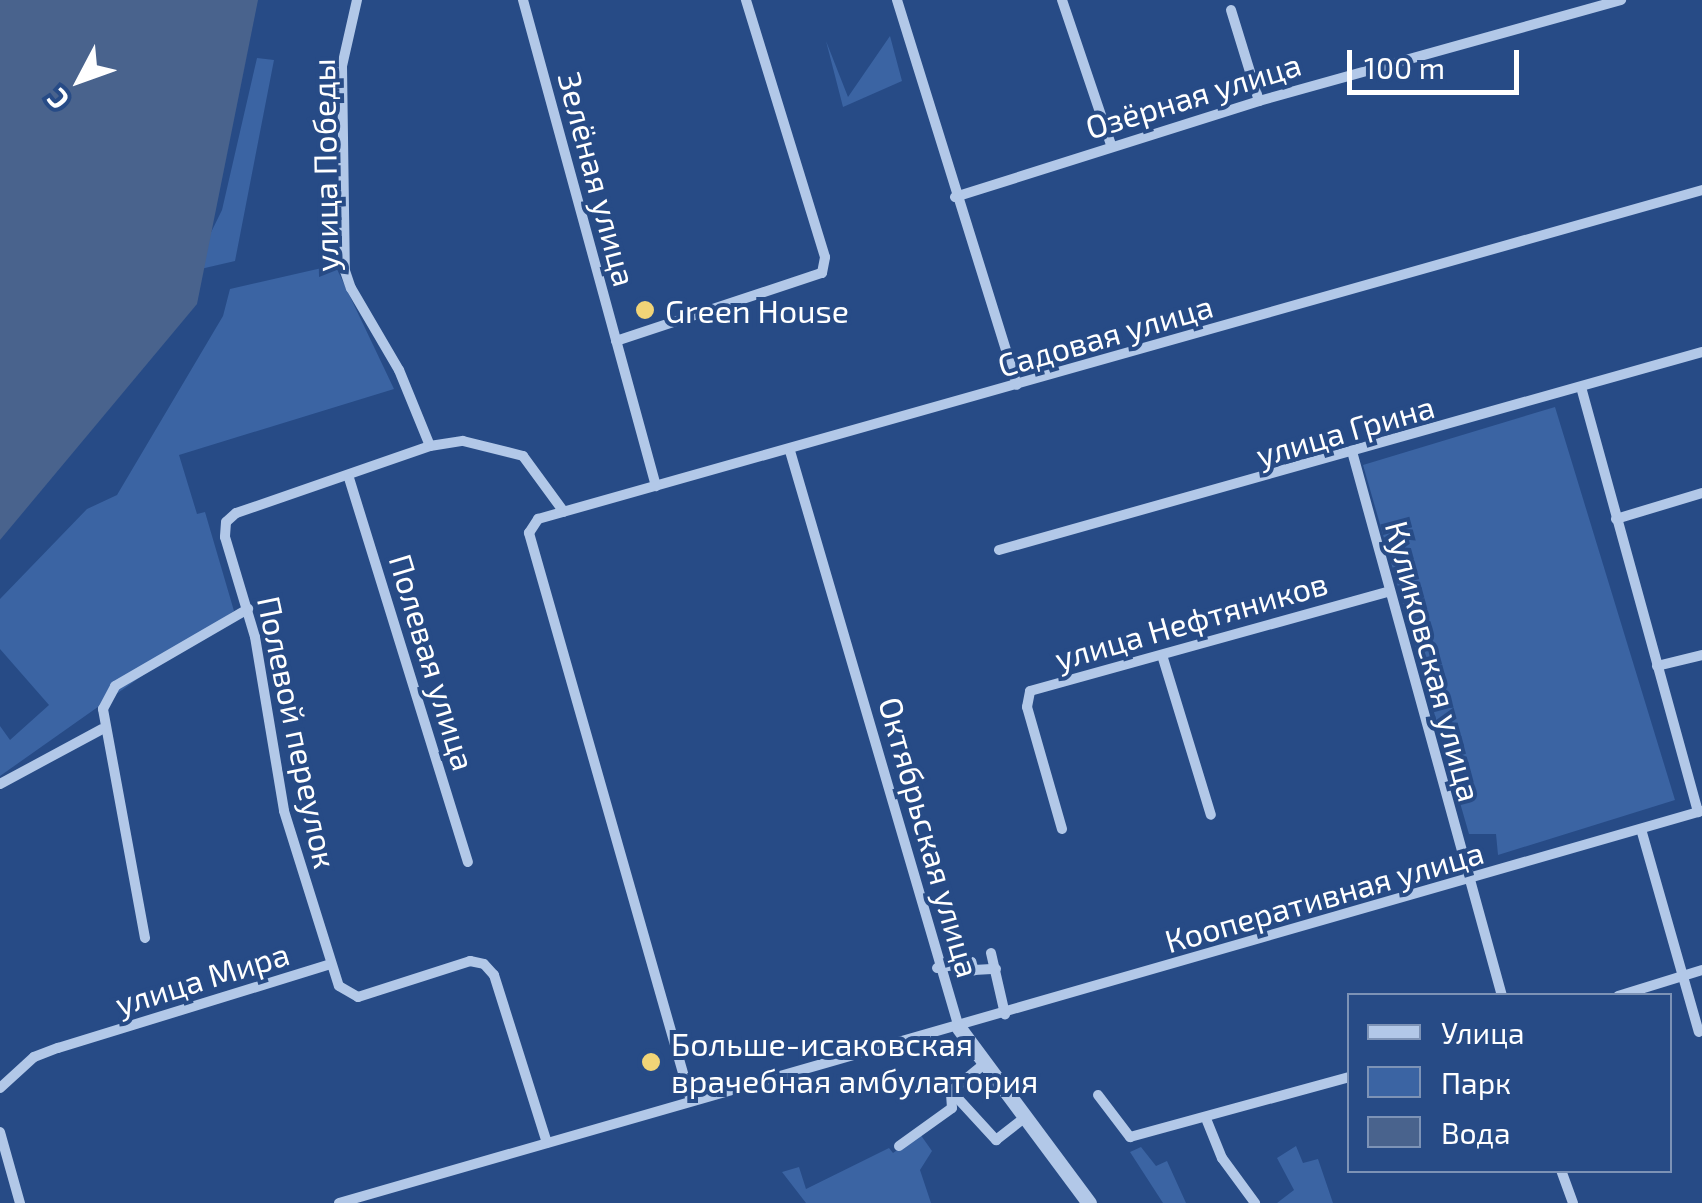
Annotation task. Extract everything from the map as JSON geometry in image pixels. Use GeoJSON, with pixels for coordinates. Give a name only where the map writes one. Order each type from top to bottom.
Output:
{"type":"FeatureCollection","features":[{"type":"Feature","properties":{"kind":"street","name":"улица Победы"},"geometry":{"type":"LineString","coordinates":[[357,0],[342,66],[346,271],[430,446]]}},
{"type":"Feature","properties":{"kind":"street","name":"Зелёная улица"},"geometry":{"type":"LineString","coordinates":[[523,0],[656,486]]}},
{"type":"Feature","properties":{"kind":"street"},"geometry":{"type":"LineString","coordinates":[[616,340],[822,273],[825,258],[746,0]]}},
{"type":"Feature","properties":{"kind":"street"},"geometry":{"type":"LineString","coordinates":[[897,0],[1017,385]]}},
{"type":"Feature","properties":{"kind":"street"},"geometry":{"type":"LineString","coordinates":[[1062,0],[1111,145]]}},
{"type":"Feature","properties":{"kind":"street"},"geometry":{"type":"LineString","coordinates":[[1589,0],[1607,4]]}},
{"type":"Feature","properties":{"kind":"street","name":"Озёрная улица"},"geometry":{"type":"LineString","coordinates":[[956,197],[1259,101],[1621,0]]}},
{"type":"Feature","properties":{"kind":"street"},"geometry":{"type":"LineString","coordinates":[[1231,10],[1259,101]]}},
{"type":"Feature","properties":{"kind":"street","name":"Садовая улица"},"geometry":{"type":"LineString","coordinates":[[691,1101],[528,533],[538,519],[790,451],[1702,190]]}},
{"type":"Feature","properties":{"kind":"street","name":"улица Грина"},"geometry":{"type":"LineString","coordinates":[[999,550],[1353,456],[1702,352]]}},
{"type":"Feature","properties":{"kind":"street"},"geometry":{"type":"LineString","coordinates":[[1581,387],[1700,811]]}},
{"type":"Feature","properties":{"kind":"street"},"geometry":{"type":"LineString","coordinates":[[350,478],[430,446],[463,441],[523,456],[564,512]]}},
{"type":"Feature","properties":{"kind":"street","name":"Октябрьская улица"},"geometry":{"type":"LineString","coordinates":[[790,451],[937,968],[959,1028],[1089,1203]]}},
{"type":"Feature","properties":{"kind":"street","name":"Куликовская улица"},"geometry":{"type":"LineString","coordinates":[[1353,456],[1501,993]]}},
{"type":"Feature","properties":{"kind":"street","name":"Полевой переулок"},"geometry":{"type":"LineString","coordinates":[[328,965],[284,811],[248,609],[225,537],[226,522],[236,513],[350,478]]}},
{"type":"Feature","properties":{"kind":"street","name":"Полевая улица"},"geometry":{"type":"LineString","coordinates":[[350,478],[468,862]]}},
{"type":"Feature","properties":{"kind":"street"},"geometry":{"type":"LineString","coordinates":[[1616,520],[1702,493]]}},
{"type":"Feature","properties":{"kind":"street","name":"улица Нефтяников"},"geometry":{"type":"LineString","coordinates":[[1062,829],[1028,707],[1030,691],[1388,592]]}},
{"type":"Feature","properties":{"kind":"street"},"geometry":{"type":"LineString","coordinates":[[144,938],[102,729],[115,686],[248,609]]}},
{"type":"Feature","properties":{"kind":"street"},"geometry":{"type":"LineString","coordinates":[[1162,655],[1211,815]]}},
{"type":"Feature","properties":{"kind":"street"},"geometry":{"type":"LineString","coordinates":[[1657,666],[1702,655]]}},
{"type":"Feature","properties":{"kind":"street"},"geometry":{"type":"LineString","coordinates":[[0,784],[102,729]]}},
{"type":"Feature","properties":{"kind":"street","name":"Кооперативная улица"},"geometry":{"type":"LineString","coordinates":[[691,1101],[887,1042],[959,1028],[1700,811]]}},
{"type":"Feature","properties":{"kind":"street"},"geometry":{"type":"LineString","coordinates":[[1642,829],[1699,1032]]}},
{"type":"Feature","properties":{"kind":"street"},"geometry":{"type":"LineString","coordinates":[[991,953],[1005,1014]]}},
{"type":"Feature","properties":{"kind":"street","name":"улица Мира"},"geometry":{"type":"LineString","coordinates":[[0,1088],[34,1057],[58,1048],[328,965],[347,996],[358,997],[470,961],[494,975],[546,1143]]}},
{"type":"Feature","properties":{"kind":"street"},"geometry":{"type":"LineString","coordinates":[[937,968],[971,962],[974,970],[996,969]]}},
{"type":"Feature","properties":{"kind":"street"},"geometry":{"type":"LineString","coordinates":[[1627,993],[1702,970]]}},
{"type":"Feature","properties":{"kind":"street"},"geometry":{"type":"LineString","coordinates":[[952,1091],[983,1065]]}},
{"type":"Feature","properties":{"kind":"street"},"geometry":{"type":"LineString","coordinates":[[1098,1094],[1130,1137],[1207,1120],[1347,1078]]}},
{"type":"Feature","properties":{"kind":"street"},"geometry":{"type":"LineString","coordinates":[[952,1091],[996,1140],[1024,1118]]}},
{"type":"Feature","properties":{"kind":"street"},"geometry":{"type":"LineString","coordinates":[[899,1146],[952,1108],[952,1091]]}},
{"type":"Feature","properties":{"kind":"street"},"geometry":{"type":"LineString","coordinates":[[339,1203],[691,1101]]}},
{"type":"Feature","properties":{"kind":"street"},"geometry":{"type":"LineString","coordinates":[[1207,1120],[1222,1158],[1255,1203]]}},
{"type":"Feature","properties":{"kind":"street"},"geometry":{"type":"LineString","coordinates":[[0,1132],[20,1203]]}},
{"type":"Feature","properties":{"kind":"street"},"geometry":{"type":"LineString","coordinates":[[1562,1173],[1573,1203]]}},
{"type":"Feature","properties":{"kind":"green space"},"geometry":{"type":"Polygon","coordinates":[[[890,36],[902,81],[843,107],[826,41],[848,97],[890,36]]]}},
{"type":"Feature","properties":{"kind":"green space"},"geometry":{"type":"Polygon","coordinates":[[[257,58],[274,60],[235,261],[192,271],[222,210],[257,58]]]}},
{"type":"Feature","properties":{"kind":"green space"},"geometry":{"type":"Polygon","coordinates":[[[335,265],[394,389],[179,455],[197,514],[205,512],[234,611],[0,776],[0,726],[10,740],[49,705],[0,649],[0,599],[87,509],[117,495],[223,316],[230,289],[335,265]]]}},
{"type":"Feature","properties":{"kind":"green space"},"geometry":{"type":"Polygon","coordinates":[[[1555,407],[1675,800],[1498,855],[1496,834],[1469,834],[1363,465],[1555,407]]]}},
{"type":"Feature","properties":{"kind":"green space"},"geometry":{"type":"Polygon","coordinates":[[[920,1134],[932,1151],[920,1170],[931,1203],[806,1203],[782,1172],[799,1167],[806,1189],[889,1148],[893,1153],[920,1134]]]}},
{"type":"Feature","properties":{"kind":"green space"},"geometry":{"type":"Polygon","coordinates":[[[1296,1146],[1303,1163],[1318,1159],[1333,1203],[1277,1203],[1294,1190],[1277,1158],[1296,1146]]]}},
{"type":"Feature","properties":{"kind":"green space"},"geometry":{"type":"Polygon","coordinates":[[[1141,1147],[1156,1166],[1167,1161],[1186,1203],[1163,1203],[1130,1152],[1141,1147]]]}},
{"type":"Feature","properties":{"kind":"water"},"geometry":{"type":"Polygon","coordinates":[[[0,0],[258,0],[197,304],[0,540],[0,0]]]}},
{"type":"Feature","properties":{"kind":"place","name":"Green House"},"geometry":{"type":"Point","coordinates":[645,310]}},
{"type":"Feature","properties":{"kind":"place","name":"Больше-исаковская врачебная амбулатория"},"geometry":{"type":"Point","coordinates":[651,1062]}}]}
